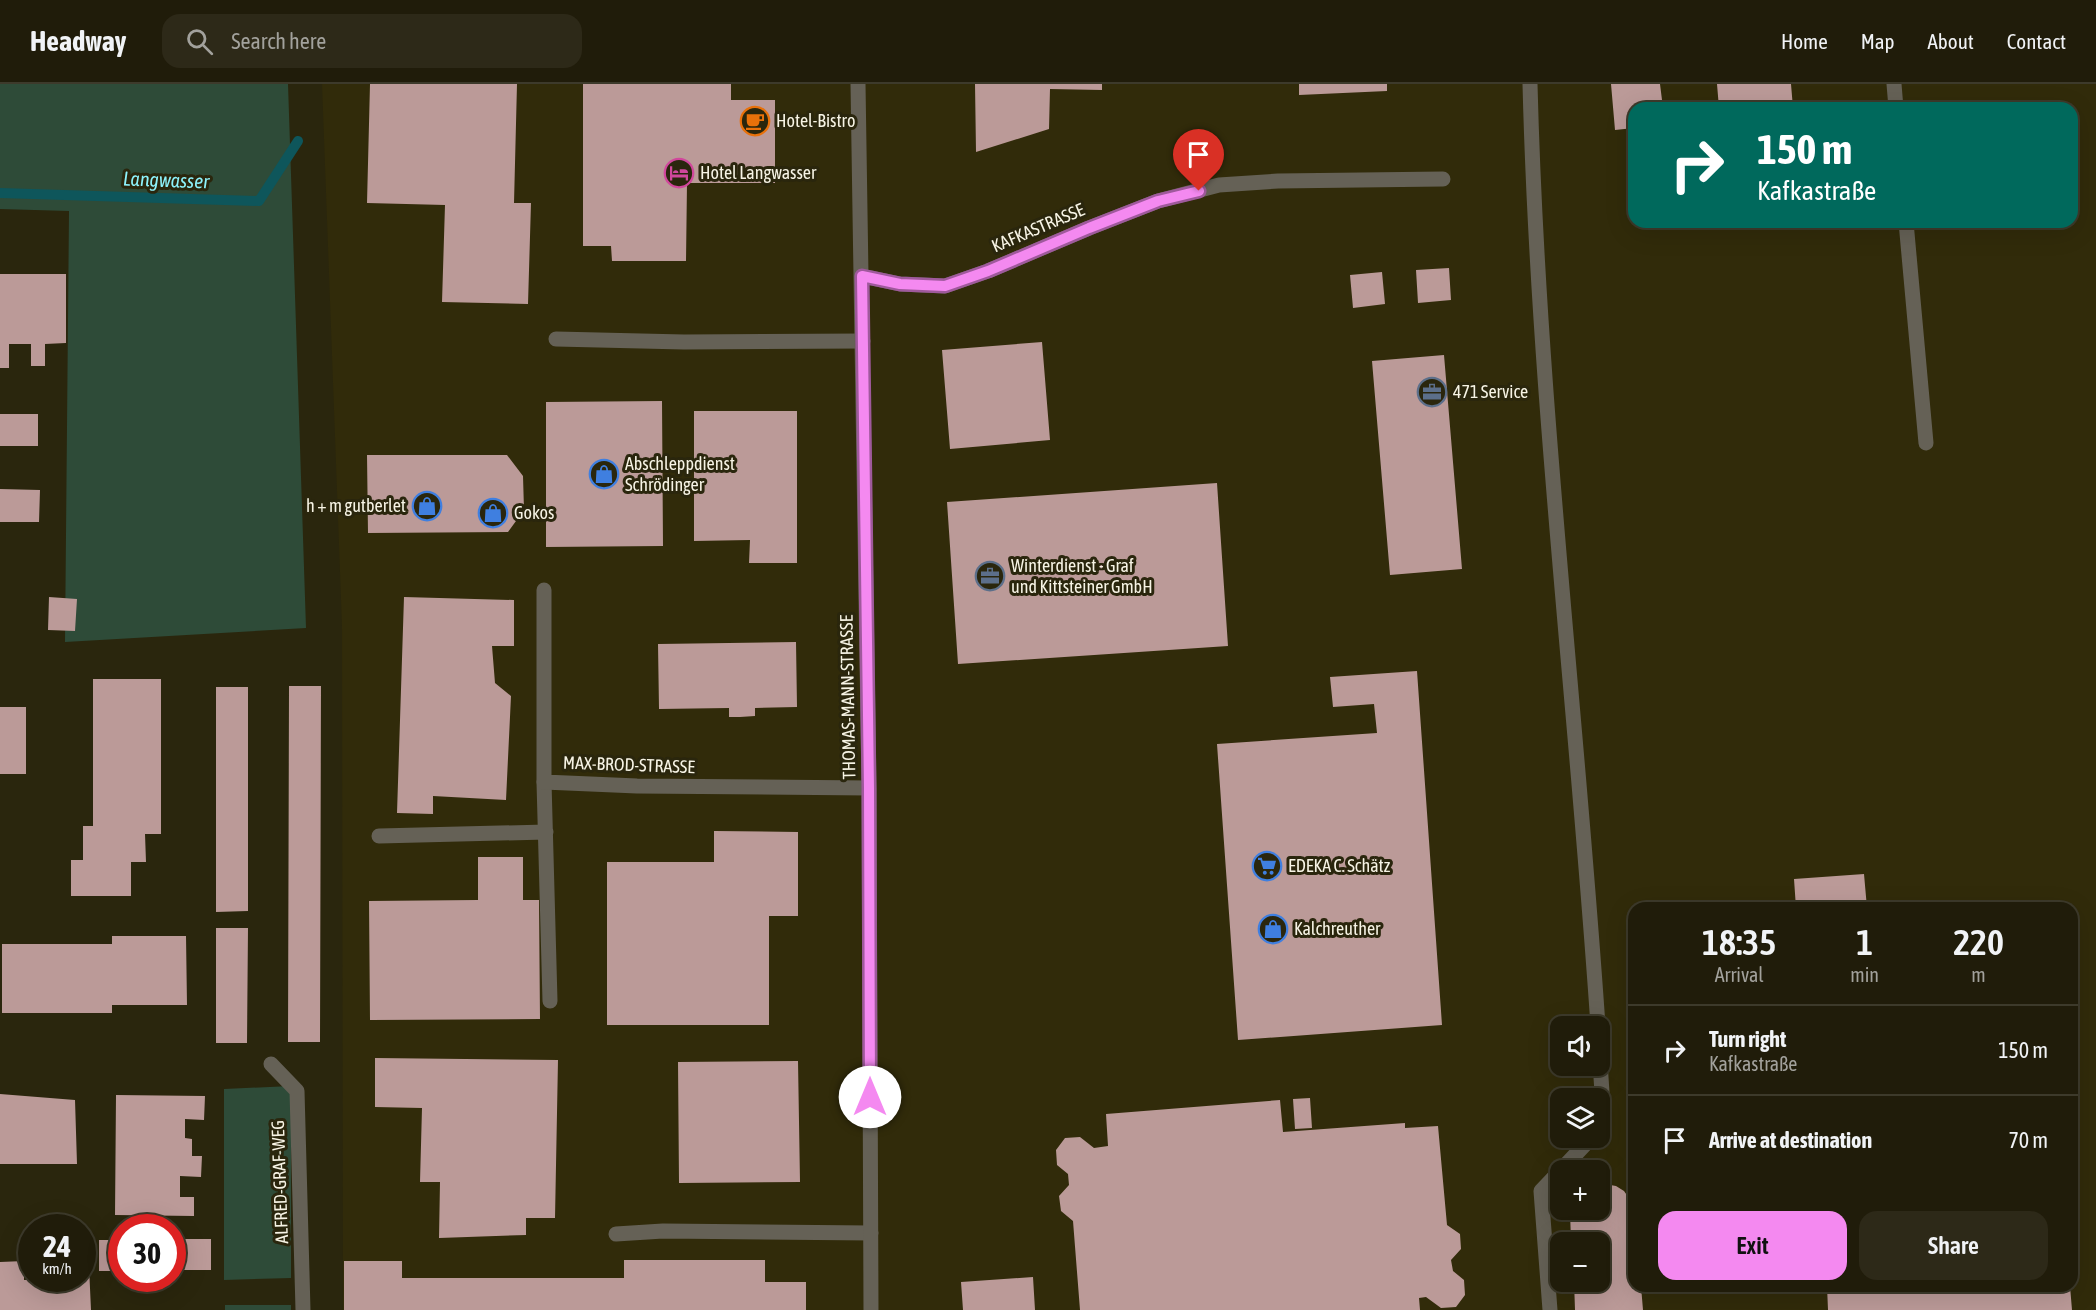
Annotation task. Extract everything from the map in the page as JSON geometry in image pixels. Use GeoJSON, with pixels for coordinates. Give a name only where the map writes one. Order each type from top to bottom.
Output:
{"type":"FeatureCollection","features":[{"type":"Feature","properties":{"kind":"street","name":"THOMAS-MANN-STRASSE"},"geometry":{"type":"LineString","coordinates":[[858,84],[869,788],[871,1310]]}},
{"type":"Feature","properties":{"kind":"street"},"geometry":{"type":"LineString","coordinates":[[1530,84],[1532,171],[1550,439],[1597,1016]]}},
{"type":"Feature","properties":{"kind":"street"},"geometry":{"type":"LineString","coordinates":[[1894,84],[1896,102]]}},
{"type":"Feature","properties":{"kind":"street","name":"KAFKASTRASSE"},"geometry":{"type":"LineString","coordinates":[[862,276],[900,284],[945,286],[998,267],[1158,201],[1219,186],[1278,181],[1443,179]]}},
{"type":"Feature","properties":{"kind":"street"},"geometry":{"type":"LineString","coordinates":[[1907,228],[1926,443]]}},
{"type":"Feature","properties":{"kind":"street"},"geometry":{"type":"LineString","coordinates":[[556,339],[684,342],[863,341]]}},
{"type":"Feature","properties":{"kind":"street","name":"MAX-BROD-STRASSE"},"geometry":{"type":"LineString","coordinates":[[544,590],[544,782],[637,786],[869,788]]}},
{"type":"Feature","properties":{"kind":"street"},"geometry":{"type":"LineString","coordinates":[[544,782],[550,1001]]}},
{"type":"Feature","properties":{"kind":"street"},"geometry":{"type":"LineString","coordinates":[[379,837],[546,832]]}},
{"type":"Feature","properties":{"kind":"street","name":"ALFRED-GRAF-WEG"},"geometry":{"type":"LineString","coordinates":[[270,1064],[297,1091],[303,1310]]}},
{"type":"Feature","properties":{"kind":"street"},"geometry":{"type":"LineString","coordinates":[[1571,1160],[1582,1148]]}},
{"type":"Feature","properties":{"kind":"street"},"geometry":{"type":"LineString","coordinates":[[1550,1182],[1541,1191],[1550,1310]]}},
{"type":"Feature","properties":{"kind":"street"},"geometry":{"type":"LineString","coordinates":[[616,1234],[663,1231],[871,1233]]}},
{"type":"Feature","properties":{"kind":"shaded area"},"geometry":{"type":"Polygon","coordinates":[[[322,84],[2096,84],[2096,1310],[343,1310],[342,626],[322,84]]]}},
{"type":"Feature","properties":{"kind":"green space"},"geometry":{"type":"Polygon","coordinates":[[[0,84],[288,84],[306,628],[65,642],[69,211],[0,209],[0,84]]]}},
{"type":"Feature","properties":{"kind":"green space"},"geometry":{"type":"Polygon","coordinates":[[[291,1086],[291,1278],[224,1280],[224,1089],[291,1086]]]}},
{"type":"Feature","properties":{"kind":"green space"},"geometry":{"type":"Polygon","coordinates":[[[225,1305],[291,1305],[291,1310],[225,1310],[225,1305]]]}},
{"type":"Feature","properties":{"kind":"building"},"geometry":{"type":"Polygon","coordinates":[[[370,84],[517,84],[514,203],[531,203],[528,304],[442,302],[445,205],[367,203],[370,84]]]}},
{"type":"Feature","properties":{"kind":"building","name":"Hotel Langwasser"},"geometry":{"type":"Polygon","coordinates":[[[583,84],[731,84],[731,100],[775,100],[775,183],[687,183],[686,261],[612,261],[611,246],[583,246],[583,84]]]}},
{"type":"Feature","properties":{"kind":"building"},"geometry":{"type":"Polygon","coordinates":[[[975,84],[1102,84],[1102,90],[1050,89],[1049,129],[976,152],[975,84]]]}},
{"type":"Feature","properties":{"kind":"building"},"geometry":{"type":"Polygon","coordinates":[[[1299,84],[1387,84],[1387,91],[1299,95],[1299,84]]]}},
{"type":"Feature","properties":{"kind":"building"},"geometry":{"type":"Polygon","coordinates":[[[1611,84],[1660,84],[1662,102],[1628,102],[1628,129],[1615,130],[1611,84]]]}},
{"type":"Feature","properties":{"kind":"building"},"geometry":{"type":"Polygon","coordinates":[[[1717,84],[1791,84],[1792,102],[1718,102],[1717,84]]]}},
{"type":"Feature","properties":{"kind":"building"},"geometry":{"type":"Polygon","coordinates":[[[1449,268],[1451,300],[1418,303],[1416,270],[1449,268]]]}},
{"type":"Feature","properties":{"kind":"building"},"geometry":{"type":"Polygon","coordinates":[[[1382,272],[1385,304],[1353,308],[1350,275],[1382,272]]]}},
{"type":"Feature","properties":{"kind":"building"},"geometry":{"type":"Polygon","coordinates":[[[0,274],[66,274],[66,343],[45,344],[45,366],[31,366],[31,344],[9,344],[9,368],[0,368],[0,274]]]}},
{"type":"Feature","properties":{"kind":"building"},"geometry":{"type":"Polygon","coordinates":[[[1042,342],[1050,440],[950,449],[942,350],[1042,342]]]}},
{"type":"Feature","properties":{"kind":"building"},"geometry":{"type":"Polygon","coordinates":[[[1444,355],[1462,569],[1390,575],[1372,361],[1444,355]]]}},
{"type":"Feature","properties":{"kind":"building","name":"Abschleppdienst Schrödinger"},"geometry":{"type":"Polygon","coordinates":[[[662,401],[663,546],[546,547],[546,402],[662,401]]]}},
{"type":"Feature","properties":{"kind":"building"},"geometry":{"type":"Polygon","coordinates":[[[694,411],[797,411],[797,563],[749,563],[750,540],[694,541],[694,411]]]}},
{"type":"Feature","properties":{"kind":"building"},"geometry":{"type":"Polygon","coordinates":[[[0,414],[38,414],[38,446],[0,446],[0,414]]]}},
{"type":"Feature","properties":{"kind":"building"},"geometry":{"type":"Polygon","coordinates":[[[367,455],[507,455],[523,476],[524,510],[508,532],[368,533],[367,455]]]}},
{"type":"Feature","properties":{"kind":"building"},"geometry":{"type":"Polygon","coordinates":[[[1217,483],[1228,646],[958,664],[947,502],[1217,483]]]}},
{"type":"Feature","properties":{"kind":"building"},"geometry":{"type":"Polygon","coordinates":[[[0,489],[40,490],[39,522],[0,522],[0,489]]]}},
{"type":"Feature","properties":{"kind":"building"},"geometry":{"type":"Polygon","coordinates":[[[49,597],[77,599],[75,631],[48,630],[49,597]]]}},
{"type":"Feature","properties":{"kind":"building"},"geometry":{"type":"Polygon","coordinates":[[[404,597],[514,600],[514,646],[492,646],[495,683],[511,696],[506,800],[433,796],[433,814],[397,813],[404,597]]]}},
{"type":"Feature","properties":{"kind":"building"},"geometry":{"type":"Polygon","coordinates":[[[796,642],[797,707],[755,708],[755,716],[740,717],[729,717],[729,708],[659,709],[658,644],[796,642]]]}},
{"type":"Feature","properties":{"kind":"building"},"geometry":{"type":"Polygon","coordinates":[[[1417,671],[1442,1025],[1238,1040],[1217,744],[1377,733],[1374,704],[1333,707],[1330,677],[1417,671]]]}},
{"type":"Feature","properties":{"kind":"building"},"geometry":{"type":"Polygon","coordinates":[[[93,679],[161,679],[161,834],[145,834],[146,862],[131,862],[131,896],[71,896],[71,860],[83,860],[83,826],[93,826],[93,679]]]}},
{"type":"Feature","properties":{"kind":"building"},"geometry":{"type":"Polygon","coordinates":[[[289,686],[321,686],[320,1042],[288,1042],[289,686]]]}},
{"type":"Feature","properties":{"kind":"building"},"geometry":{"type":"Polygon","coordinates":[[[216,687],[248,687],[248,911],[216,912],[216,687]]]}},
{"type":"Feature","properties":{"kind":"building"},"geometry":{"type":"Polygon","coordinates":[[[0,707],[26,707],[26,774],[0,774],[0,707]]]}},
{"type":"Feature","properties":{"kind":"building"},"geometry":{"type":"Polygon","coordinates":[[[714,831],[798,832],[798,916],[769,916],[769,1025],[607,1025],[607,862],[714,862],[714,831]]]}},
{"type":"Feature","properties":{"kind":"building"},"geometry":{"type":"Polygon","coordinates":[[[478,857],[523,857],[523,900],[539,900],[540,1019],[370,1020],[369,901],[478,900],[478,857]]]}},
{"type":"Feature","properties":{"kind":"building"},"geometry":{"type":"Polygon","coordinates":[[[1864,874],[1866,902],[1796,902],[1794,879],[1864,874]]]}},
{"type":"Feature","properties":{"kind":"building"},"geometry":{"type":"Polygon","coordinates":[[[216,928],[248,928],[247,1043],[216,1043],[216,928]]]}},
{"type":"Feature","properties":{"kind":"building"},"geometry":{"type":"Polygon","coordinates":[[[112,936],[186,936],[187,1005],[112,1005],[112,1013],[2,1013],[2,944],[112,944],[112,936]]]}},
{"type":"Feature","properties":{"kind":"building"},"geometry":{"type":"Polygon","coordinates":[[[375,1058],[558,1060],[555,1218],[526,1218],[526,1235],[439,1238],[440,1182],[420,1182],[422,1108],[375,1107],[375,1058]]]}},
{"type":"Feature","properties":{"kind":"building"},"geometry":{"type":"Polygon","coordinates":[[[798,1061],[800,1182],[679,1183],[678,1062],[798,1061]]]}},
{"type":"Feature","properties":{"kind":"building"},"geometry":{"type":"Polygon","coordinates":[[[0,1094],[75,1100],[77,1164],[0,1164],[0,1094]]]}},
{"type":"Feature","properties":{"kind":"building"},"geometry":{"type":"Polygon","coordinates":[[[116,1095],[205,1096],[204,1120],[185,1119],[185,1138],[192,1139],[192,1156],[202,1156],[201,1177],[180,1176],[180,1197],[194,1197],[194,1216],[115,1214],[116,1095]]]}},
{"type":"Feature","properties":{"kind":"building"},"geometry":{"type":"Polygon","coordinates":[[[1310,1098],[1312,1128],[1295,1129],[1293,1099],[1310,1098]]]}},
{"type":"Feature","properties":{"kind":"building"},"geometry":{"type":"Polygon","coordinates":[[[1280,1100],[1283,1132],[1405,1123],[1405,1128],[1438,1126],[1447,1225],[1460,1234],[1461,1249],[1451,1260],[1453,1271],[1464,1280],[1465,1295],[1456,1307],[1441,1308],[1426,1297],[1419,1298],[1420,1310],[1080,1310],[1073,1221],[1061,1211],[1059,1196],[1069,1185],[1068,1174],[1057,1165],[1056,1150],[1065,1138],[1080,1137],[1094,1148],[1108,1146],[1106,1114],[1280,1100]]]}},
{"type":"Feature","properties":{"kind":"building"},"geometry":{"type":"Polygon","coordinates":[[[1610,1185],[1624,1191],[1628,1197],[1628,1292],[1642,1292],[1643,1310],[1575,1310],[1574,1292],[1610,1292],[1610,1232],[1571,1232],[1570,1220],[1610,1220],[1610,1185]]]}},
{"type":"Feature","properties":{"kind":"building"},"geometry":{"type":"Polygon","coordinates":[[[186,1239],[211,1239],[211,1270],[186,1270],[186,1239]]]}},
{"type":"Feature","properties":{"kind":"building"},"geometry":{"type":"Polygon","coordinates":[[[99,1240],[108,1240],[108,1271],[99,1271],[99,1240]]]}},
{"type":"Feature","properties":{"kind":"building"},"geometry":{"type":"Polygon","coordinates":[[[624,1260],[765,1260],[765,1282],[806,1282],[806,1310],[344,1310],[344,1261],[402,1261],[402,1278],[624,1278],[624,1260]]]}},
{"type":"Feature","properties":{"kind":"building"},"geometry":{"type":"Polygon","coordinates":[[[18,1261],[18,1292],[90,1292],[91,1310],[0,1310],[0,1262],[18,1261]]]}},
{"type":"Feature","properties":{"kind":"building"},"geometry":{"type":"Polygon","coordinates":[[[1033,1277],[1035,1310],[963,1310],[961,1282],[1033,1277]]]}},
{"type":"Feature","properties":{"kind":"building"},"geometry":{"type":"Polygon","coordinates":[[[1827,1292],[2070,1292],[2072,1310],[1828,1310],[1827,1292]]]}},
{"type":"Feature","properties":{"kind":"waterway","name":"Langwasser"},"geometry":{"type":"LineString","coordinates":[[0,193],[259,201],[298,141]]}},
{"type":"Feature","properties":{"kind":"place","name":"Hotel-Bistro"},"geometry":{"type":"Point","coordinates":[755,121]}},
{"type":"Feature","properties":{"kind":"place","name":"Hotel Langwasser"},"geometry":{"type":"Point","coordinates":[679,173]}},
{"type":"Feature","properties":{"kind":"place","name":"471 Service"},"geometry":{"type":"Point","coordinates":[1432,392]}},
{"type":"Feature","properties":{"kind":"place","name":"Abschleppdienst Schrödinger"},"geometry":{"type":"Point","coordinates":[604,474]}},
{"type":"Feature","properties":{"kind":"place","name":"h + m gutberlet"},"geometry":{"type":"Point","coordinates":[427,506]}},
{"type":"Feature","properties":{"kind":"place","name":"Gokos"},"geometry":{"type":"Point","coordinates":[493,513]}},
{"type":"Feature","properties":{"kind":"place","name":"Winterdienst - Graf und Kittsteiner GmbH"},"geometry":{"type":"Point","coordinates":[990,576]}},
{"type":"Feature","properties":{"kind":"place","name":"EDEKA C. Schätz"},"geometry":{"type":"Point","coordinates":[1267,866]}},
{"type":"Feature","properties":{"kind":"place","name":"Kalchreuther"},"geometry":{"type":"Point","coordinates":[1273,929]}},
{"type":"Feature","properties":{"kind":"route"},"geometry":{"type":"LineString","coordinates":[[870,1097],[869,788],[862,276],[900,284],[945,286],[988,271],[1158,201],[1199,191]]}}]}
